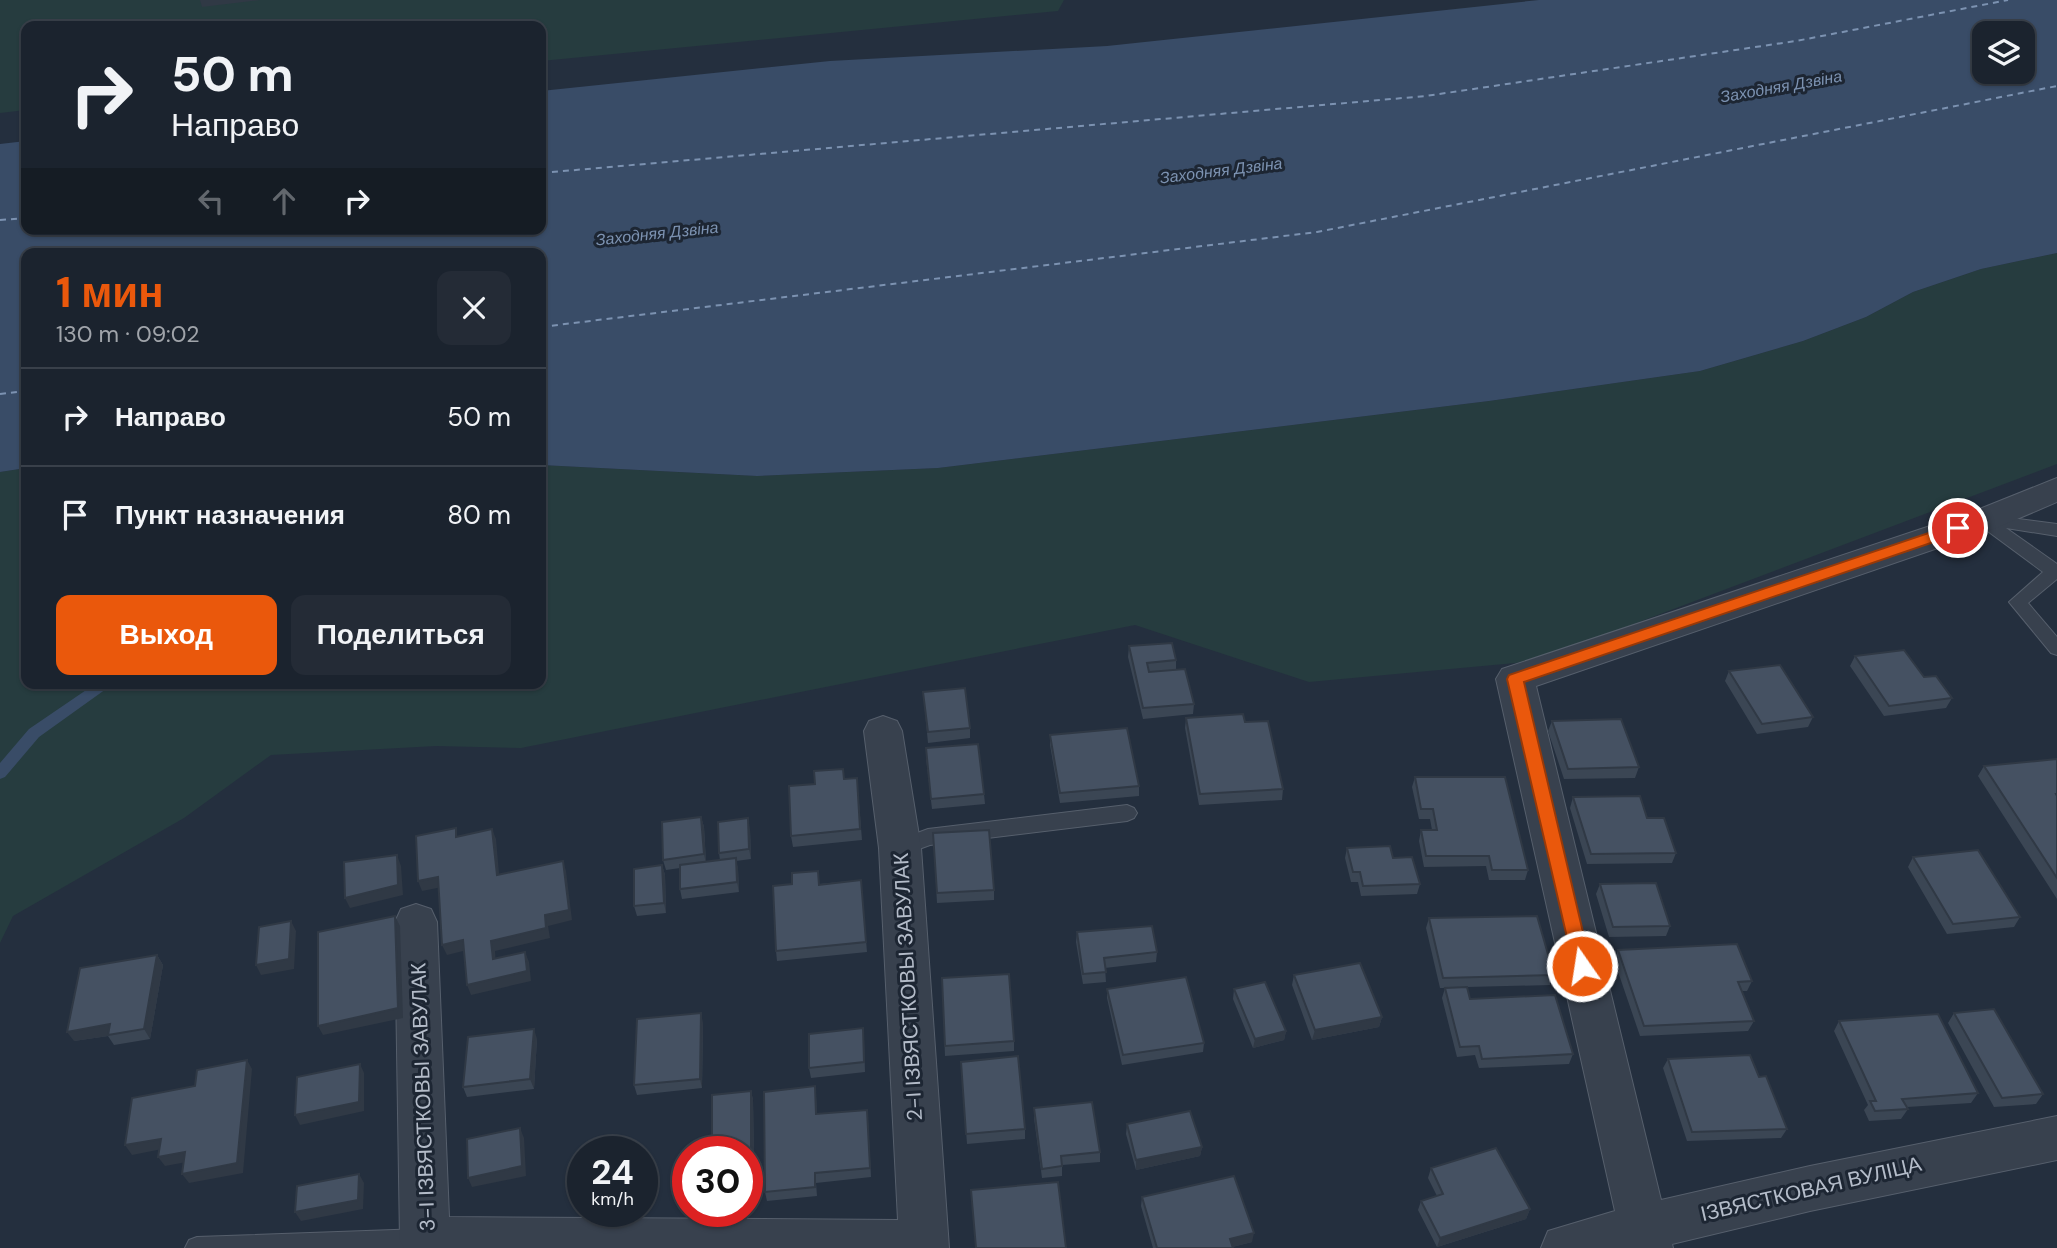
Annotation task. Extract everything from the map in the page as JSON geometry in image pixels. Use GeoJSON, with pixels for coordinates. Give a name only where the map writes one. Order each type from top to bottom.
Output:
{"type":"FeatureCollection","features":[{"type":"Feature","properties":{"kind":"street"},"geometry":{"type":"LineString","coordinates":[[1645,1237],[1515,679],[1984,520],[2057,489]]}},
{"type":"Feature","properties":{"kind":"street","name":"2-І ІЗВЯСТКОВЫ ЗАВУЛАК"},"geometry":{"type":"LineString","coordinates":[[883,731],[900,848],[924,1246]]}},
{"type":"Feature","properties":{"kind":"street","name":"3-І ІЗВЯСТКОВЫ ЗАВУЛАК"},"geometry":{"type":"LineString","coordinates":[[416,922],[423,1244],[924,1246]]}},
{"type":"Feature","properties":{"kind":"street","name":"ІЗВЯСТКОВАЯ ВУЛІЦА"},"geometry":{"type":"LineString","coordinates":[[1566,1248],[1645,1237],[1881,1172],[2057,1138]]}},
{"type":"Feature","properties":{"kind":"lane"},"geometry":{"type":"LineString","coordinates":[[1984,520],[2057,530]]}},
{"type":"Feature","properties":{"kind":"lane"},"geometry":{"type":"LineString","coordinates":[[1984,520],[2055,571],[2018,602],[2057,649]]}},
{"type":"Feature","properties":{"kind":"lane"},"geometry":{"type":"LineString","coordinates":[[900,848],[928,837],[1127,813]]}},
{"type":"Feature","properties":{"kind":"lane"},"geometry":{"type":"LineString","coordinates":[[197,1248],[423,1244]]}},
{"type":"Feature","properties":{"kind":"green space"},"geometry":{"type":"Polygon","coordinates":[[[0,0],[1064,0],[1058,11],[546,61],[546,21],[21,21],[21,111],[0,113],[0,0]]]}},
{"type":"Feature","properties":{"kind":"green space"},"geometry":{"type":"Polygon","coordinates":[[[2057,253],[2057,464],[1536,661],[1309,682],[1135,625],[521,748],[436,746],[271,755],[184,818],[13,916],[0,943],[0,472],[21,469],[21,689],[546,689],[546,465],[757,476],[938,468],[1489,401],[1700,371],[1803,341],[1866,317],[1913,292],[1981,269],[2057,253]]]}},
{"type":"Feature","properties":{"kind":"water","name":"Заходняя Дзвіна"},"geometry":{"type":"Polygon","coordinates":[[[1539,0],[2057,0],[2057,253],[1981,269],[1913,292],[1866,317],[1803,341],[1700,371],[1489,401],[938,468],[757,476],[546,465],[546,248],[21,248],[21,469],[0,472],[0,144],[21,142],[21,235],[546,235],[546,90],[830,61],[1107,46],[1539,0]]]}},
{"type":"Feature","properties":{"kind":"building"},"geometry":{"type":"Polygon","coordinates":[[[1172,643],[1176,660],[1147,663],[1149,672],[1185,669],[1194,704],[1143,708],[1129,646],[1172,643]]]}},
{"type":"Feature","properties":{"kind":"building"},"geometry":{"type":"Polygon","coordinates":[[[1904,650],[1924,677],[1936,676],[1952,698],[1889,706],[1855,656],[1904,650]]]}},
{"type":"Feature","properties":{"kind":"building"},"geometry":{"type":"Polygon","coordinates":[[[1780,665],[1813,717],[1762,724],[1729,671],[1780,665]]]}},
{"type":"Feature","properties":{"kind":"building"},"geometry":{"type":"Polygon","coordinates":[[[965,688],[970,728],[928,732],[923,692],[965,688]]]}},
{"type":"Feature","properties":{"kind":"building"},"geometry":{"type":"Polygon","coordinates":[[[1243,714],[1245,722],[1268,721],[1283,789],[1200,794],[1186,718],[1243,714]]]}},
{"type":"Feature","properties":{"kind":"building"},"geometry":{"type":"Polygon","coordinates":[[[1621,719],[1639,767],[1568,769],[1552,721],[1621,719]]]}},
{"type":"Feature","properties":{"kind":"building"},"geometry":{"type":"Polygon","coordinates":[[[1127,728],[1139,786],[1060,793],[1050,735],[1127,728]]]}},
{"type":"Feature","properties":{"kind":"building"},"geometry":{"type":"Polygon","coordinates":[[[978,744],[984,794],[931,799],[926,748],[978,744]]]}},
{"type":"Feature","properties":{"kind":"building"},"geometry":{"type":"Polygon","coordinates":[[[2057,759],[2056,794],[2057,878],[1984,766],[2057,759]]]}},
{"type":"Feature","properties":{"kind":"building"},"geometry":{"type":"Polygon","coordinates":[[[843,769],[844,779],[857,778],[860,829],[791,836],[789,786],[815,784],[814,771],[843,769]]]}},
{"type":"Feature","properties":{"kind":"building"},"geometry":{"type":"Polygon","coordinates":[[[1415,777],[1505,777],[1528,870],[1492,870],[1489,856],[1426,856],[1421,830],[1437,830],[1433,809],[1421,809],[1415,777]]]}},
{"type":"Feature","properties":{"kind":"building"},"geometry":{"type":"Polygon","coordinates":[[[1640,796],[1647,818],[1664,818],[1676,853],[1591,854],[1573,797],[1640,796]]]}},
{"type":"Feature","properties":{"kind":"building"},"geometry":{"type":"Polygon","coordinates":[[[701,817],[704,854],[663,860],[662,822],[701,817]]]}},
{"type":"Feature","properties":{"kind":"building"},"geometry":{"type":"Polygon","coordinates":[[[748,818],[749,849],[719,853],[718,822],[748,818]]]}},
{"type":"Feature","properties":{"kind":"building"},"geometry":{"type":"Polygon","coordinates":[[[456,828],[456,837],[492,829],[497,875],[563,861],[569,910],[545,915],[546,928],[491,941],[493,959],[525,952],[527,971],[467,985],[463,940],[442,945],[438,877],[418,881],[416,836],[456,828]]]}},
{"type":"Feature","properties":{"kind":"building"},"geometry":{"type":"Polygon","coordinates":[[[989,830],[994,890],[937,893],[933,833],[989,830]]]}},
{"type":"Feature","properties":{"kind":"building"},"geometry":{"type":"Polygon","coordinates":[[[1390,846],[1393,858],[1412,857],[1420,884],[1363,886],[1360,872],[1353,872],[1347,848],[1390,846]]]}},
{"type":"Feature","properties":{"kind":"building"},"geometry":{"type":"Polygon","coordinates":[[[1978,850],[2020,917],[1953,924],[1913,857],[1978,850]]]}},
{"type":"Feature","properties":{"kind":"building"},"geometry":{"type":"Polygon","coordinates":[[[397,855],[398,885],[345,898],[344,862],[397,855]]]}},
{"type":"Feature","properties":{"kind":"building"},"geometry":{"type":"Polygon","coordinates":[[[736,858],[737,882],[680,889],[680,865],[736,858]]]}},
{"type":"Feature","properties":{"kind":"building"},"geometry":{"type":"Polygon","coordinates":[[[662,865],[664,903],[634,906],[634,869],[662,865]]]}},
{"type":"Feature","properties":{"kind":"building"},"geometry":{"type":"Polygon","coordinates":[[[818,871],[819,885],[861,880],[866,942],[776,951],[773,886],[792,884],[792,873],[818,871]]]}},
{"type":"Feature","properties":{"kind":"building"},"geometry":{"type":"Polygon","coordinates":[[[1656,883],[1670,926],[1613,927],[1600,884],[1656,883]]]}},
{"type":"Feature","properties":{"kind":"building"},"geometry":{"type":"Polygon","coordinates":[[[395,916],[398,1008],[318,1026],[318,932],[395,916]]]}},
{"type":"Feature","properties":{"kind":"building"},"geometry":{"type":"Polygon","coordinates":[[[1537,916],[1554,975],[1443,978],[1429,918],[1537,916]]]}},
{"type":"Feature","properties":{"kind":"building"},"geometry":{"type":"Polygon","coordinates":[[[291,921],[289,959],[256,965],[259,927],[291,921]]]}},
{"type":"Feature","properties":{"kind":"building"},"geometry":{"type":"Polygon","coordinates":[[[1152,926],[1157,952],[1104,958],[1106,972],[1083,974],[1077,932],[1152,926]]]}},
{"type":"Feature","properties":{"kind":"building"},"geometry":{"type":"Polygon","coordinates":[[[1737,944],[1752,981],[1738,982],[1754,1021],[1644,1026],[1618,950],[1737,944]]]}},
{"type":"Feature","properties":{"kind":"building"},"geometry":{"type":"Polygon","coordinates":[[[157,955],[144,1029],[108,1035],[110,1024],[67,1032],[80,968],[157,955]]]}},
{"type":"Feature","properties":{"kind":"building"},"geometry":{"type":"Polygon","coordinates":[[[1360,963],[1382,1017],[1315,1030],[1294,975],[1360,963]]]}},
{"type":"Feature","properties":{"kind":"building"},"geometry":{"type":"Polygon","coordinates":[[[1009,974],[1014,1041],[945,1046],[942,978],[1009,974]]]}},
{"type":"Feature","properties":{"kind":"building"},"geometry":{"type":"Polygon","coordinates":[[[1186,977],[1204,1043],[1123,1055],[1107,989],[1186,977]]]}},
{"type":"Feature","properties":{"kind":"building"},"geometry":{"type":"Polygon","coordinates":[[[1265,982],[1286,1031],[1255,1039],[1234,989],[1265,982]]]}},
{"type":"Feature","properties":{"kind":"building"},"geometry":{"type":"Polygon","coordinates":[[[1467,987],[1470,999],[1555,995],[1573,1054],[1482,1059],[1479,1046],[1460,1047],[1445,988],[1467,987]]]}},
{"type":"Feature","properties":{"kind":"building"},"geometry":{"type":"Polygon","coordinates":[[[1994,1009],[2043,1094],[2002,1098],[1954,1013],[1994,1009]]]}},
{"type":"Feature","properties":{"kind":"building"},"geometry":{"type":"Polygon","coordinates":[[[701,1013],[700,1079],[634,1085],[637,1019],[701,1013]]]}},
{"type":"Feature","properties":{"kind":"building"},"geometry":{"type":"Polygon","coordinates":[[[1938,1014],[1978,1093],[1902,1099],[1908,1109],[1875,1111],[1870,1101],[1876,1101],[1839,1021],[1938,1014]]]}},
{"type":"Feature","properties":{"kind":"building"},"geometry":{"type":"Polygon","coordinates":[[[863,1028],[864,1062],[809,1068],[809,1034],[863,1028]]]}},
{"type":"Feature","properties":{"kind":"building"},"geometry":{"type":"Polygon","coordinates":[[[534,1029],[530,1079],[463,1087],[468,1037],[534,1029]]]}},
{"type":"Feature","properties":{"kind":"building"},"geometry":{"type":"Polygon","coordinates":[[[1750,1055],[1759,1077],[1766,1076],[1787,1129],[1692,1132],[1668,1059],[1750,1055]]]}},
{"type":"Feature","properties":{"kind":"building"},"geometry":{"type":"Polygon","coordinates":[[[1018,1056],[1025,1129],[966,1134],[961,1062],[1018,1056]]]}},
{"type":"Feature","properties":{"kind":"building"},"geometry":{"type":"Polygon","coordinates":[[[247,1060],[237,1163],[182,1174],[185,1152],[158,1157],[161,1139],[125,1145],[132,1098],[195,1086],[197,1070],[247,1060]]]}},
{"type":"Feature","properties":{"kind":"building"},"geometry":{"type":"Polygon","coordinates":[[[360,1064],[359,1102],[295,1115],[297,1077],[360,1064]]]}},
{"type":"Feature","properties":{"kind":"building"},"geometry":{"type":"Polygon","coordinates":[[[815,1086],[816,1114],[867,1110],[870,1168],[815,1173],[815,1187],[765,1192],[764,1092],[815,1086]]]}},
{"type":"Feature","properties":{"kind":"building"},"geometry":{"type":"Polygon","coordinates":[[[751,1091],[751,1136],[712,1136],[712,1095],[751,1091]]]}},
{"type":"Feature","properties":{"kind":"building"},"geometry":{"type":"Polygon","coordinates":[[[1092,1102],[1100,1152],[1061,1156],[1062,1166],[1042,1169],[1034,1108],[1092,1102]]]}},
{"type":"Feature","properties":{"kind":"building"},"geometry":{"type":"Polygon","coordinates":[[[1190,1111],[1202,1147],[1136,1160],[1127,1124],[1190,1111]]]}},
{"type":"Feature","properties":{"kind":"building"},"geometry":{"type":"Polygon","coordinates":[[[520,1128],[522,1166],[468,1178],[467,1139],[520,1128]]]}},
{"type":"Feature","properties":{"kind":"building"},"geometry":{"type":"Polygon","coordinates":[[[1496,1148],[1530,1209],[1440,1238],[1421,1201],[1443,1194],[1431,1168],[1496,1148]]]}},
{"type":"Feature","properties":{"kind":"building"},"geometry":{"type":"Polygon","coordinates":[[[359,1174],[358,1200],[295,1212],[297,1186],[359,1174]]]}},
{"type":"Feature","properties":{"kind":"building"},"geometry":{"type":"Polygon","coordinates":[[[1234,1176],[1254,1233],[1230,1239],[1233,1248],[1157,1248],[1142,1197],[1234,1176]]]}},
{"type":"Feature","properties":{"kind":"building"},"geometry":{"type":"Polygon","coordinates":[[[1058,1182],[1066,1248],[976,1248],[971,1190],[1058,1182]]]}},
{"type":"Feature","properties":{"kind":"waterway"},"geometry":{"type":"LineString","coordinates":[[0,773],[34,733],[99,689]]}},
{"type":"Feature","properties":{"kind":"ferry route"},"geometry":{"type":"LineString","coordinates":[[546,173],[1426,96],[1796,41],[2008,0]]}},
{"type":"Feature","properties":{"kind":"ferry route"},"geometry":{"type":"LineString","coordinates":[[546,326],[1317,232],[2057,86]]}},
{"type":"Feature","properties":{"kind":"ferry route"},"geometry":{"type":"LineString","coordinates":[[0,220],[21,218]]}},
{"type":"Feature","properties":{"kind":"ferry route"},"geometry":{"type":"LineString","coordinates":[[0,394],[21,392]]}},
{"type":"Feature","properties":{"kind":"route"},"geometry":{"type":"LineString","coordinates":[[1582,966],[1515,679],[1958,528]]}}]}
